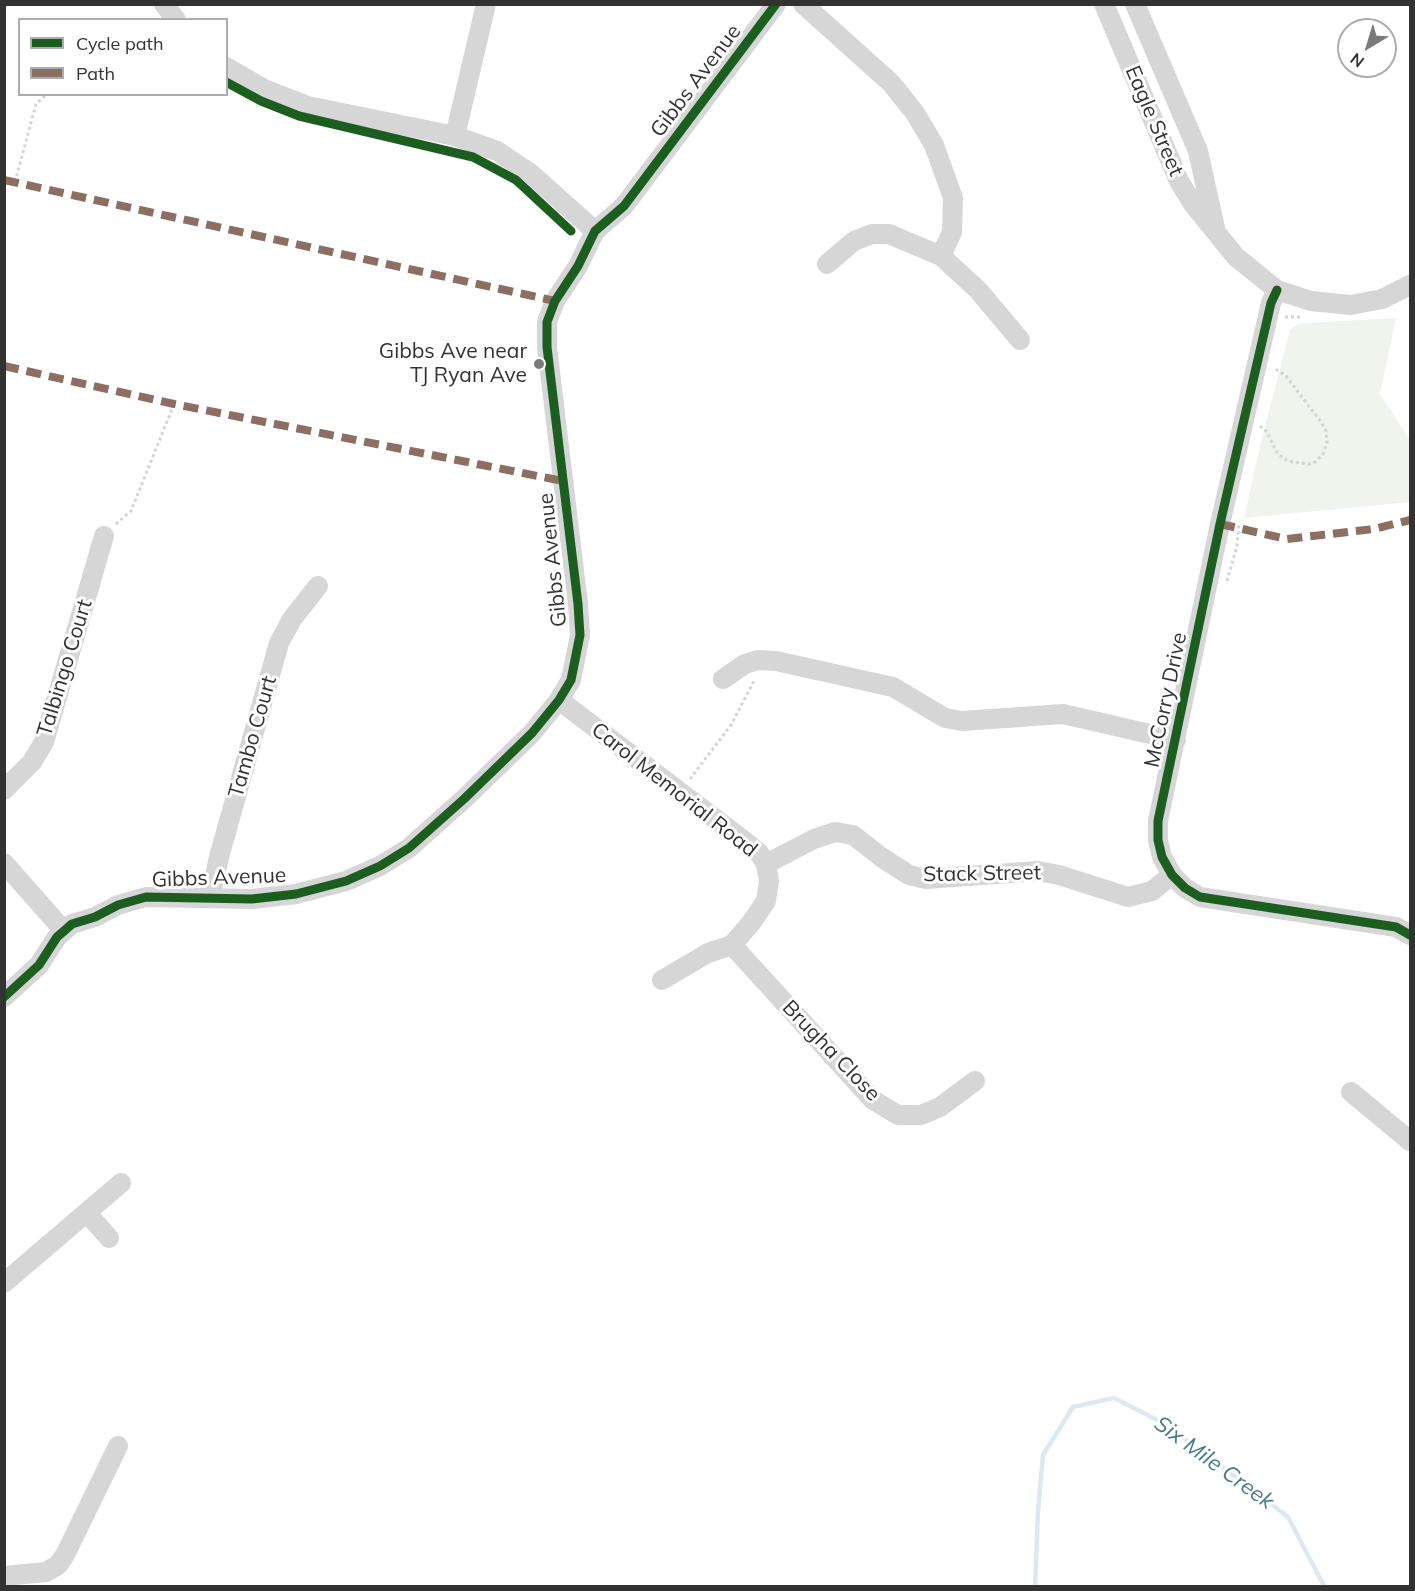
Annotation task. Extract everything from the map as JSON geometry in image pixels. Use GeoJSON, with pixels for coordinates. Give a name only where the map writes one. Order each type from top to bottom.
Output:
{"type":"FeatureCollection","features":[{"type":"Feature","properties":{"kind":"street"},"geometry":{"type":"LineString","coordinates":[[164,4],[174,18]]}},
{"type":"Feature","properties":{"kind":"street"},"geometry":{"type":"LineString","coordinates":[[455,136],[486,4]]}},
{"type":"Feature","properties":{"kind":"street","name":"Gibbs Avenue"},"geometry":{"type":"LineString","coordinates":[[4,997],[39,965],[64,930],[72,924],[95,917],[118,905],[146,897],[252,900],[296,894],[346,881],[380,867],[409,848],[464,799],[532,732],[559,700],[571,680],[580,635],[547,347],[548,322],[555,301],[578,266],[595,231],[624,206],[776,4]]}},
{"type":"Feature","properties":{"kind":"street"},"geometry":{"type":"LineString","coordinates":[[803,4],[891,83],[915,113],[934,145],[953,198],[952,232],[941,256]]}},
{"type":"Feature","properties":{"kind":"street","name":"Eagle Street"},"geometry":{"type":"LineString","coordinates":[[1104,4],[1179,181],[1193,204],[1236,257],[1277,290],[1305,299],[1351,305],[1382,299],[1410,285]]}},
{"type":"Feature","properties":{"kind":"street","name":"Eagle Street"},"geometry":{"type":"LineString","coordinates":[[1135,4],[1198,151],[1216,230]]}},
{"type":"Feature","properties":{"kind":"street"},"geometry":{"type":"LineString","coordinates":[[228,68],[264,89],[308,106],[455,136],[497,151],[530,173],[595,231]]}},
{"type":"Feature","properties":{"kind":"street"},"geometry":{"type":"LineString","coordinates":[[827,264],[854,241],[872,234],[889,234],[941,256],[978,290],[1020,340]]}},
{"type":"Feature","properties":{"kind":"street","name":"McCorry Drive"},"geometry":{"type":"LineString","coordinates":[[1277,290],[1220,524],[1158,820],[1158,840],[1162,857],[1172,875],[1185,888],[1200,897],[1396,927],[1410,933]]}},
{"type":"Feature","properties":{"kind":"street","name":"Talbingo Court"},"geometry":{"type":"LineString","coordinates":[[4,790],[32,762],[44,742],[104,536]]}},
{"type":"Feature","properties":{"kind":"street","name":"Tambo Court"},"geometry":{"type":"LineString","coordinates":[[210,898],[219,856],[279,643],[292,619],[318,586]]}},
{"type":"Feature","properties":{"kind":"street"},"geometry":{"type":"LineString","coordinates":[[723,679],[745,664],[755,661],[776,661],[893,687],[945,718],[962,721],[1063,714],[1176,740]]}},
{"type":"Feature","properties":{"kind":"street","name":"Carol Memorial Road"},"geometry":{"type":"LineString","coordinates":[[559,700],[747,843],[759,853],[766,864],[769,881],[766,901],[732,945],[708,953],[662,980]]}},
{"type":"Feature","properties":{"kind":"street","name":"Stack Street"},"geometry":{"type":"LineString","coordinates":[[766,864],[814,838],[835,832],[853,835],[909,875],[926,879],[1038,871],[1059,875],[1128,897],[1152,891],[1172,875]]}},
{"type":"Feature","properties":{"kind":"street"},"geometry":{"type":"LineString","coordinates":[[4,863],[64,930]]}},
{"type":"Feature","properties":{"kind":"street","name":"Brugha Close"},"geometry":{"type":"LineString","coordinates":[[732,945],[873,1100],[898,1115],[921,1114],[940,1107],[975,1081]]}},
{"type":"Feature","properties":{"kind":"street"},"geometry":{"type":"LineString","coordinates":[[1351,1092],[1410,1141]]}},
{"type":"Feature","properties":{"kind":"street"},"geometry":{"type":"LineString","coordinates":[[4,1282],[121,1183]]}},
{"type":"Feature","properties":{"kind":"street"},"geometry":{"type":"LineString","coordinates":[[87,1213],[109,1238]]}},
{"type":"Feature","properties":{"kind":"street"},"geometry":{"type":"LineString","coordinates":[[4,1576],[46,1572],[58,1565],[118,1446]]}},
{"type":"Feature","properties":{"kind":"path"},"geometry":{"type":"LineString","coordinates":[[15,182],[36,104],[45,96]]}},
{"type":"Feature","properties":{"kind":"path"},"geometry":{"type":"LineString","coordinates":[[1280,320],[1301,316],[1305,299]]}},
{"type":"Feature","properties":{"kind":"path"},"geometry":{"type":"LineString","coordinates":[[1256,436],[1258,425],[1267,432],[1280,456],[1302,464],[1310,464],[1318,459],[1327,443],[1326,431],[1321,422],[1286,376],[1270,367]]}},
{"type":"Feature","properties":{"kind":"path"},"geometry":{"type":"LineString","coordinates":[[104,536],[131,511],[174,404]]}},
{"type":"Feature","properties":{"kind":"path"},"geometry":{"type":"LineString","coordinates":[[1225,588],[1237,546],[1239,520]]}},
{"type":"Feature","properties":{"kind":"path"},"geometry":{"type":"LineString","coordinates":[[680,792],[731,725],[755,679],[755,661]]}},
{"type":"Feature","properties":{"kind":"shaded area"},"geometry":{"type":"Polygon","coordinates":[[[1396,318],[1380,394],[1410,440],[1410,502],[1244,518],[1290,330],[1299,324],[1307,323],[1396,318]]]}},
{"type":"Feature","properties":{"kind":"waterway","name":"Six Mile Creek"},"geometry":{"type":"LineString","coordinates":[[1035,1586],[1043,1455],[1073,1407],[1114,1398],[1167,1425],[1288,1517],[1324,1586]]}},
{"type":"Feature","properties":{"kind":"marked path"},"geometry":{"type":"LineString","coordinates":[[4,180],[555,301]]}},
{"type":"Feature","properties":{"kind":"marked path"},"geometry":{"type":"LineString","coordinates":[[4,366],[174,404],[563,481]]}},
{"type":"Feature","properties":{"kind":"marked path"},"geometry":{"type":"LineString","coordinates":[[1220,524],[1287,539],[1374,529],[1410,520]]}},
{"type":"Feature","properties":{"kind":"cycle path"},"geometry":{"type":"LineString","coordinates":[[4,997],[39,965],[57,937],[72,924],[95,917],[118,905],[146,897],[252,899],[296,894],[346,881],[380,866],[409,848],[464,799],[532,733],[559,700],[571,680],[580,635],[547,347],[547,322],[555,301],[578,266],[595,231],[624,206],[776,4]]}},
{"type":"Feature","properties":{"kind":"cycle path"},"geometry":{"type":"LineString","coordinates":[[228,83],[261,101],[299,116],[473,157],[516,180],[571,231]]}},
{"type":"Feature","properties":{"kind":"cycle path"},"geometry":{"type":"LineString","coordinates":[[1277,290],[1271,303],[1220,524],[1158,821],[1158,840],[1162,857],[1172,875],[1185,888],[1200,897],[1396,927],[1410,935]]}},
{"type":"Feature","properties":{"kind":"place","name":"Gibbs Ave near TJ Ryan Ave"},"geometry":{"type":"Point","coordinates":[539,364]}}]}
